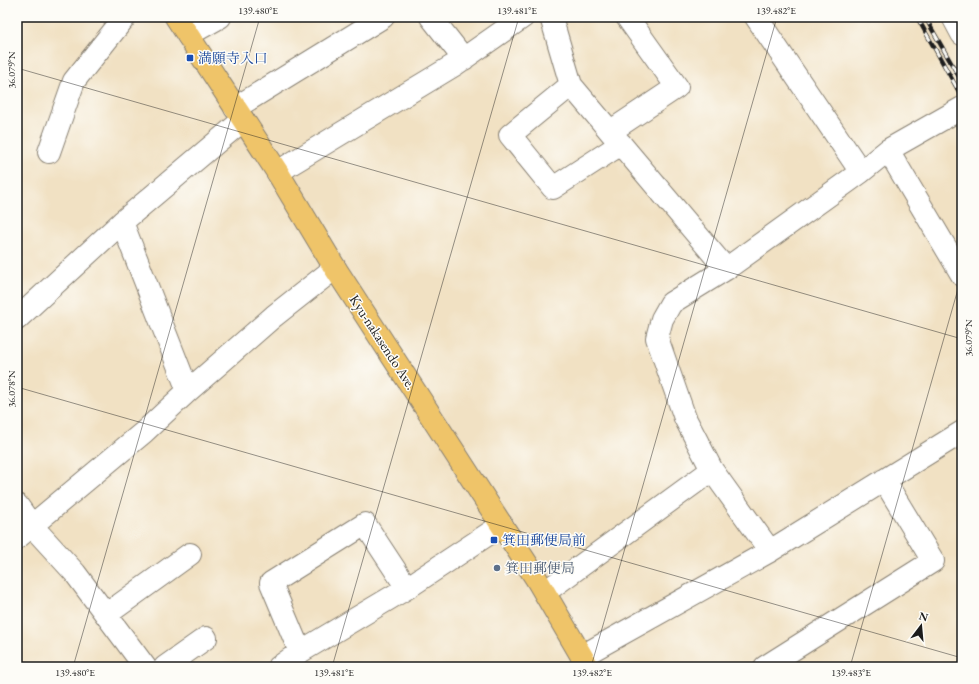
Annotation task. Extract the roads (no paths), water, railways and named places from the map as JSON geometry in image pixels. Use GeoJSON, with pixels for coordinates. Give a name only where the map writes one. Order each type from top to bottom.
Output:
{"type":"FeatureCollection","features":[{"type":"Feature","properties":{"kind":"main road","name":"Kyu-nakasendo Ave."},"geometry":{"type":"LineString","coordinates":[[176,17],[278,174],[335,268],[545,592],[585,662]]}},
{"type":"Feature","properties":{"kind":"street"},"geometry":{"type":"LineString","coordinates":[[49,152],[74,81],[125,17]]}},
{"type":"Feature","properties":{"kind":"street"},"geometry":{"type":"LineString","coordinates":[[188,35],[220,17]]}},
{"type":"Feature","properties":{"kind":"street"},"geometry":{"type":"LineString","coordinates":[[17,319],[239,114],[383,17]]}},
{"type":"Feature","properties":{"kind":"street"},"geometry":{"type":"LineString","coordinates":[[431,17],[464,59]]}},
{"type":"Feature","properties":{"kind":"street"},"geometry":{"type":"LineString","coordinates":[[278,174],[289,165],[464,59],[523,17]]}},
{"type":"Feature","properties":{"kind":"street"},"geometry":{"type":"LineString","coordinates":[[551,17],[571,85],[726,269]]}},
{"type":"Feature","properties":{"kind":"street"},"geometry":{"type":"LineString","coordinates":[[571,85],[510,135],[553,188],[677,87],[627,17]]}},
{"type":"Feature","properties":{"kind":"street"},"geometry":{"type":"LineString","coordinates":[[756,17],[860,172]]}},
{"type":"Feature","properties":{"kind":"street"},"geometry":{"type":"LineString","coordinates":[[953,17],[962,34]]}},
{"type":"Feature","properties":{"kind":"street"},"geometry":{"type":"LineString","coordinates":[[770,551],[712,470],[685,418],[657,338],[662,319],[671,303],[726,269],[888,150],[962,108]]}},
{"type":"Feature","properties":{"kind":"street"},"geometry":{"type":"LineString","coordinates":[[888,150],[962,275]]}},
{"type":"Feature","properties":{"kind":"street"},"geometry":{"type":"LineString","coordinates":[[122,222],[188,391]]}},
{"type":"Feature","properties":{"kind":"street"},"geometry":{"type":"LineString","coordinates":[[24,532],[144,432],[188,391],[274,316],[335,268]]}},
{"type":"Feature","properties":{"kind":"street"},"geometry":{"type":"LineString","coordinates":[[585,662],[770,551],[962,432]]}},
{"type":"Feature","properties":{"kind":"street"},"geometry":{"type":"LineString","coordinates":[[545,592],[712,470]]}},
{"type":"Feature","properties":{"kind":"street"},"geometry":{"type":"LineString","coordinates":[[764,667],[933,561],[884,480]]}},
{"type":"Feature","properties":{"kind":"street"},"geometry":{"type":"LineString","coordinates":[[17,505],[24,532],[75,573],[145,667]]}},
{"type":"Feature","properties":{"kind":"street"},"geometry":{"type":"LineString","coordinates":[[300,652],[271,583],[365,524],[408,588]]}},
{"type":"Feature","properties":{"kind":"street"},"geometry":{"type":"LineString","coordinates":[[278,667],[300,652],[408,588],[502,525]]}},
{"type":"Feature","properties":{"kind":"street"},"geometry":{"type":"LineString","coordinates":[[107,614],[190,554]]}},
{"type":"Feature","properties":{"kind":"street"},"geometry":{"type":"LineString","coordinates":[[165,667],[206,638]]}},
{"type":"Feature","properties":{"kind":"railway"},"geometry":{"type":"LineString","coordinates":[[917,17],[962,97]]}},
{"type":"Feature","properties":{"kind":"railway"},"geometry":{"type":"LineString","coordinates":[[925,17],[962,82]]}},
{"type":"Feature","properties":{"kind":"place","name":"満願寺入口"},"geometry":{"type":"Point","coordinates":[190,58]}},
{"type":"Feature","properties":{"kind":"place","name":"箕田郵便局前"},"geometry":{"type":"Point","coordinates":[494,540]}},
{"type":"Feature","properties":{"kind":"place","name":"箕田郵便局"},"geometry":{"type":"Point","coordinates":[497,568]}}]}
